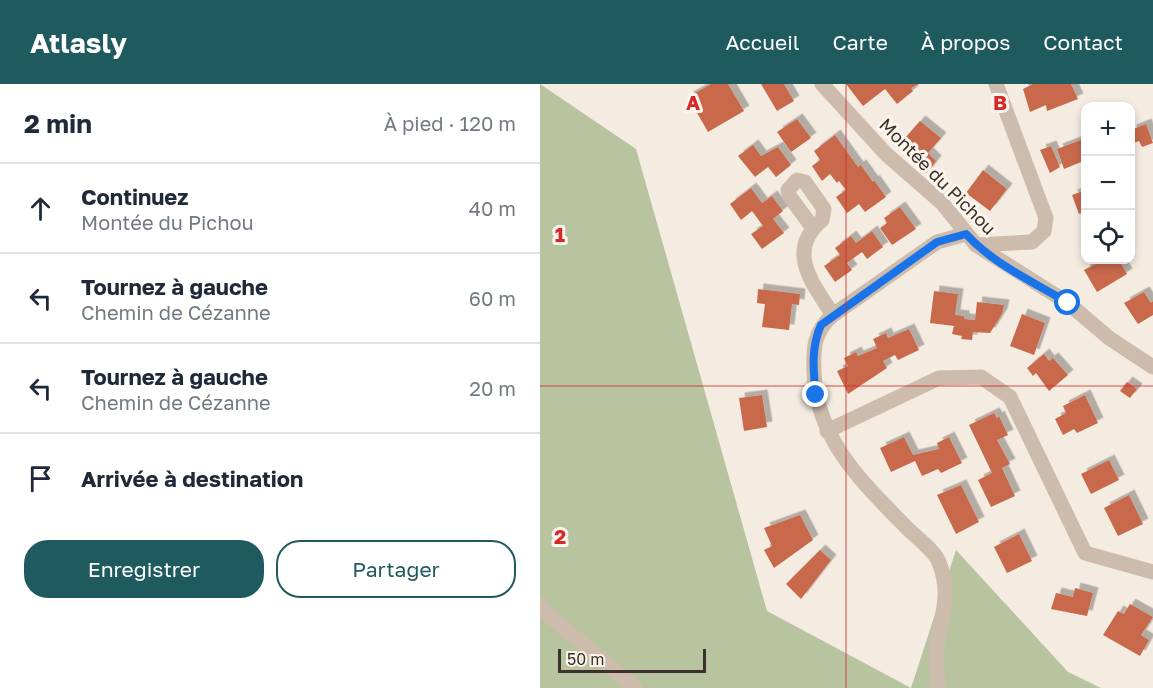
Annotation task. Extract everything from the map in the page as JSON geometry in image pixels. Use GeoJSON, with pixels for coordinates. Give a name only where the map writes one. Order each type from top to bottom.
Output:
{"type":"FeatureCollection","features":[{"type":"Feature","properties":{"kind":"street","name":"Montée du Pichou"},"geometry":{"type":"LineString","coordinates":[[822,84],[886,154],[942,203],[971,240],[1068,303],[1118,345],[1153,368]]}},
{"type":"Feature","properties":{"kind":"street"},"geometry":{"type":"LineString","coordinates":[[939,688],[936,649],[948,589],[938,559],[862,483],[842,456],[827,431],[816,395],[813,356],[815,338],[821,325],[937,242],[971,240],[1032,242],[1044,231],[1046,218],[996,84]]}},
{"type":"Feature","properties":{"kind":"street"},"geometry":{"type":"LineString","coordinates":[[813,228],[807,239],[804,267],[833,315]]}},
{"type":"Feature","properties":{"kind":"street"},"geometry":{"type":"LineString","coordinates":[[827,431],[939,378],[981,377],[1010,397],[1085,553],[1153,572]]}},
{"type":"Feature","properties":{"kind":"street"},"geometry":{"type":"LineString","coordinates":[[540,605],[546,614],[635,688]]}},
{"type":"Feature","properties":{"kind":"green space"},"geometry":{"type":"Polygon","coordinates":[[[540,84],[636,149],[767,611],[911,688],[540,688],[540,84]]]}},
{"type":"Feature","properties":{"kind":"green space"},"geometry":{"type":"Polygon","coordinates":[[[956,550],[1068,672],[1101,688],[911,688],[956,550]]]}},
{"type":"Feature","properties":{"kind":"building"},"geometry":{"type":"Polygon","coordinates":[[[711,84],[728,84],[744,111],[708,132],[688,97],[711,84]]]}},
{"type":"Feature","properties":{"kind":"building"},"geometry":{"type":"Polygon","coordinates":[[[761,84],[784,84],[794,101],[777,111],[761,84]]]}},
{"type":"Feature","properties":{"kind":"building"},"geometry":{"type":"Polygon","coordinates":[[[846,84],[919,84],[911,88],[913,91],[897,104],[885,89],[863,106],[846,84]]]}},
{"type":"Feature","properties":{"kind":"building"},"geometry":{"type":"Polygon","coordinates":[[[1033,84],[1071,84],[1078,99],[1047,111],[1046,105],[1030,112],[1023,89],[1033,84]]]}},
{"type":"Feature","properties":{"kind":"building"},"geometry":{"type":"Polygon","coordinates":[[[797,119],[811,138],[791,152],[777,132],[797,119]]]}},
{"type":"Feature","properties":{"kind":"building"},"geometry":{"type":"Polygon","coordinates":[[[920,121],[941,138],[928,153],[936,161],[927,173],[905,155],[914,146],[905,138],[920,121]]]}},
{"type":"Feature","properties":{"kind":"building"},"geometry":{"type":"Polygon","coordinates":[[[1146,124],[1153,143],[1142,147],[1139,141],[1135,142],[1135,128],[1146,124]]]}},
{"type":"Feature","properties":{"kind":"building"},"geometry":{"type":"Polygon","coordinates":[[[835,135],[858,167],[861,165],[886,197],[865,212],[859,204],[847,213],[836,197],[846,190],[830,174],[822,181],[812,166],[820,160],[814,151],[835,135]]]}},
{"type":"Feature","properties":{"kind":"building"},"geometry":{"type":"Polygon","coordinates":[[[1081,140],[1081,162],[1064,169],[1057,149],[1081,140]]]}},
{"type":"Feature","properties":{"kind":"building"},"geometry":{"type":"Polygon","coordinates":[[[753,145],[761,156],[778,147],[791,165],[776,177],[768,167],[755,177],[738,156],[753,145]]]}},
{"type":"Feature","properties":{"kind":"building"},"geometry":{"type":"Polygon","coordinates":[[[1051,146],[1060,167],[1050,173],[1040,150],[1051,146]]]}},
{"type":"Feature","properties":{"kind":"building"},"geometry":{"type":"Polygon","coordinates":[[[983,170],[1007,189],[990,211],[966,193],[983,170]]]}},
{"type":"Feature","properties":{"kind":"building"},"geometry":{"type":"Polygon","coordinates":[[[751,188],[762,203],[772,196],[783,211],[773,219],[784,233],[762,249],[751,234],[763,226],[752,211],[741,220],[730,204],[751,188]]]}},
{"type":"Feature","properties":{"kind":"building"},"geometry":{"type":"Polygon","coordinates":[[[1081,192],[1081,213],[1079,214],[1072,195],[1081,192]]]}},
{"type":"Feature","properties":{"kind":"building"},"geometry":{"type":"Polygon","coordinates":[[[900,207],[916,229],[892,245],[880,228],[887,223],[884,218],[900,207]]]}},
{"type":"Feature","properties":{"kind":"building"},"geometry":{"type":"Polygon","coordinates":[[[872,231],[883,247],[867,259],[862,252],[847,263],[852,270],[835,282],[824,266],[840,255],[835,248],[851,236],[856,243],[872,231]]]}},
{"type":"Feature","properties":{"kind":"building"},"geometry":{"type":"Polygon","coordinates":[[[1095,264],[1121,264],[1127,274],[1097,292],[1084,270],[1095,264]]]}},
{"type":"Feature","properties":{"kind":"building"},"geometry":{"type":"Polygon","coordinates":[[[758,289],[800,294],[799,305],[792,304],[789,330],[762,327],[765,304],[757,303],[758,289]]]}},
{"type":"Feature","properties":{"kind":"building"},"geometry":{"type":"Polygon","coordinates":[[[934,291],[958,294],[955,315],[964,316],[964,319],[975,320],[977,302],[1004,305],[1002,314],[990,333],[973,332],[972,340],[961,339],[962,336],[952,334],[954,326],[930,323],[934,291]]]}},
{"type":"Feature","properties":{"kind":"building"},"geometry":{"type":"Polygon","coordinates":[[[1144,292],[1151,303],[1153,301],[1153,315],[1138,324],[1124,303],[1144,292]]]}},
{"type":"Feature","properties":{"kind":"building"},"geometry":{"type":"Polygon","coordinates":[[[1022,314],[1045,323],[1034,355],[1010,346],[1022,314]]]}},
{"type":"Feature","properties":{"kind":"building"},"geometry":{"type":"Polygon","coordinates":[[[909,329],[919,350],[898,360],[895,355],[883,361],[887,368],[848,394],[837,371],[848,366],[844,358],[856,352],[858,356],[877,348],[873,339],[886,333],[888,338],[909,329]]]}},
{"type":"Feature","properties":{"kind":"building"},"geometry":{"type":"Polygon","coordinates":[[[1044,354],[1049,361],[1053,358],[1068,375],[1049,391],[1036,373],[1033,376],[1027,368],[1044,354]]]}},
{"type":"Feature","properties":{"kind":"building"},"geometry":{"type":"Polygon","coordinates":[[[1127,382],[1137,389],[1130,398],[1120,391],[1127,382]]]}},
{"type":"Feature","properties":{"kind":"building"},"geometry":{"type":"Polygon","coordinates":[[[762,395],[767,427],[744,431],[739,398],[762,395]]]}},
{"type":"Feature","properties":{"kind":"building"},"geometry":{"type":"Polygon","coordinates":[[[1085,395],[1098,423],[1077,433],[1074,429],[1063,435],[1055,419],[1066,413],[1063,406],[1085,395]]]}},
{"type":"Feature","properties":{"kind":"building"},"geometry":{"type":"Polygon","coordinates":[[[994,413],[997,418],[999,416],[1008,435],[997,440],[1010,464],[1002,468],[1015,496],[991,507],[978,480],[992,473],[969,425],[994,413]]]}},
{"type":"Feature","properties":{"kind":"building"},"geometry":{"type":"Polygon","coordinates":[[[904,437],[913,455],[939,449],[937,443],[949,437],[962,463],[941,473],[938,469],[922,476],[915,461],[891,472],[880,448],[904,437]]]}},
{"type":"Feature","properties":{"kind":"building"},"geometry":{"type":"Polygon","coordinates":[[[1109,460],[1119,480],[1091,494],[1081,474],[1109,460]]]}},
{"type":"Feature","properties":{"kind":"building"},"geometry":{"type":"Polygon","coordinates":[[[961,485],[979,522],[956,534],[937,495],[961,485]]]}},
{"type":"Feature","properties":{"kind":"building"},"geometry":{"type":"Polygon","coordinates":[[[1129,495],[1143,524],[1118,536],[1104,508],[1129,495]]]}},
{"type":"Feature","properties":{"kind":"building"},"geometry":{"type":"Polygon","coordinates":[[[800,515],[813,540],[774,568],[764,550],[772,546],[764,528],[800,515]]]}},
{"type":"Feature","properties":{"kind":"building"},"geometry":{"type":"Polygon","coordinates":[[[1019,534],[1032,561],[1007,573],[994,547],[1019,534]]]}},
{"type":"Feature","properties":{"kind":"building"},"geometry":{"type":"Polygon","coordinates":[[[820,550],[831,560],[801,599],[786,584],[820,550]]]}},
{"type":"Feature","properties":{"kind":"building"},"geometry":{"type":"Polygon","coordinates":[[[1075,588],[1093,593],[1087,616],[1051,609],[1056,593],[1073,597],[1075,588]]]}},
{"type":"Feature","properties":{"kind":"building"},"geometry":{"type":"Polygon","coordinates":[[[1130,604],[1153,617],[1141,635],[1149,640],[1140,656],[1103,635],[1118,611],[1124,614],[1130,604]]]}},
{"type":"Feature","properties":{"kind":"route"},"geometry":{"type":"LineString","coordinates":[[816,395],[813,356],[815,338],[821,325],[937,242],[966,234],[976,245],[1002,263],[1068,303]]}}]}
